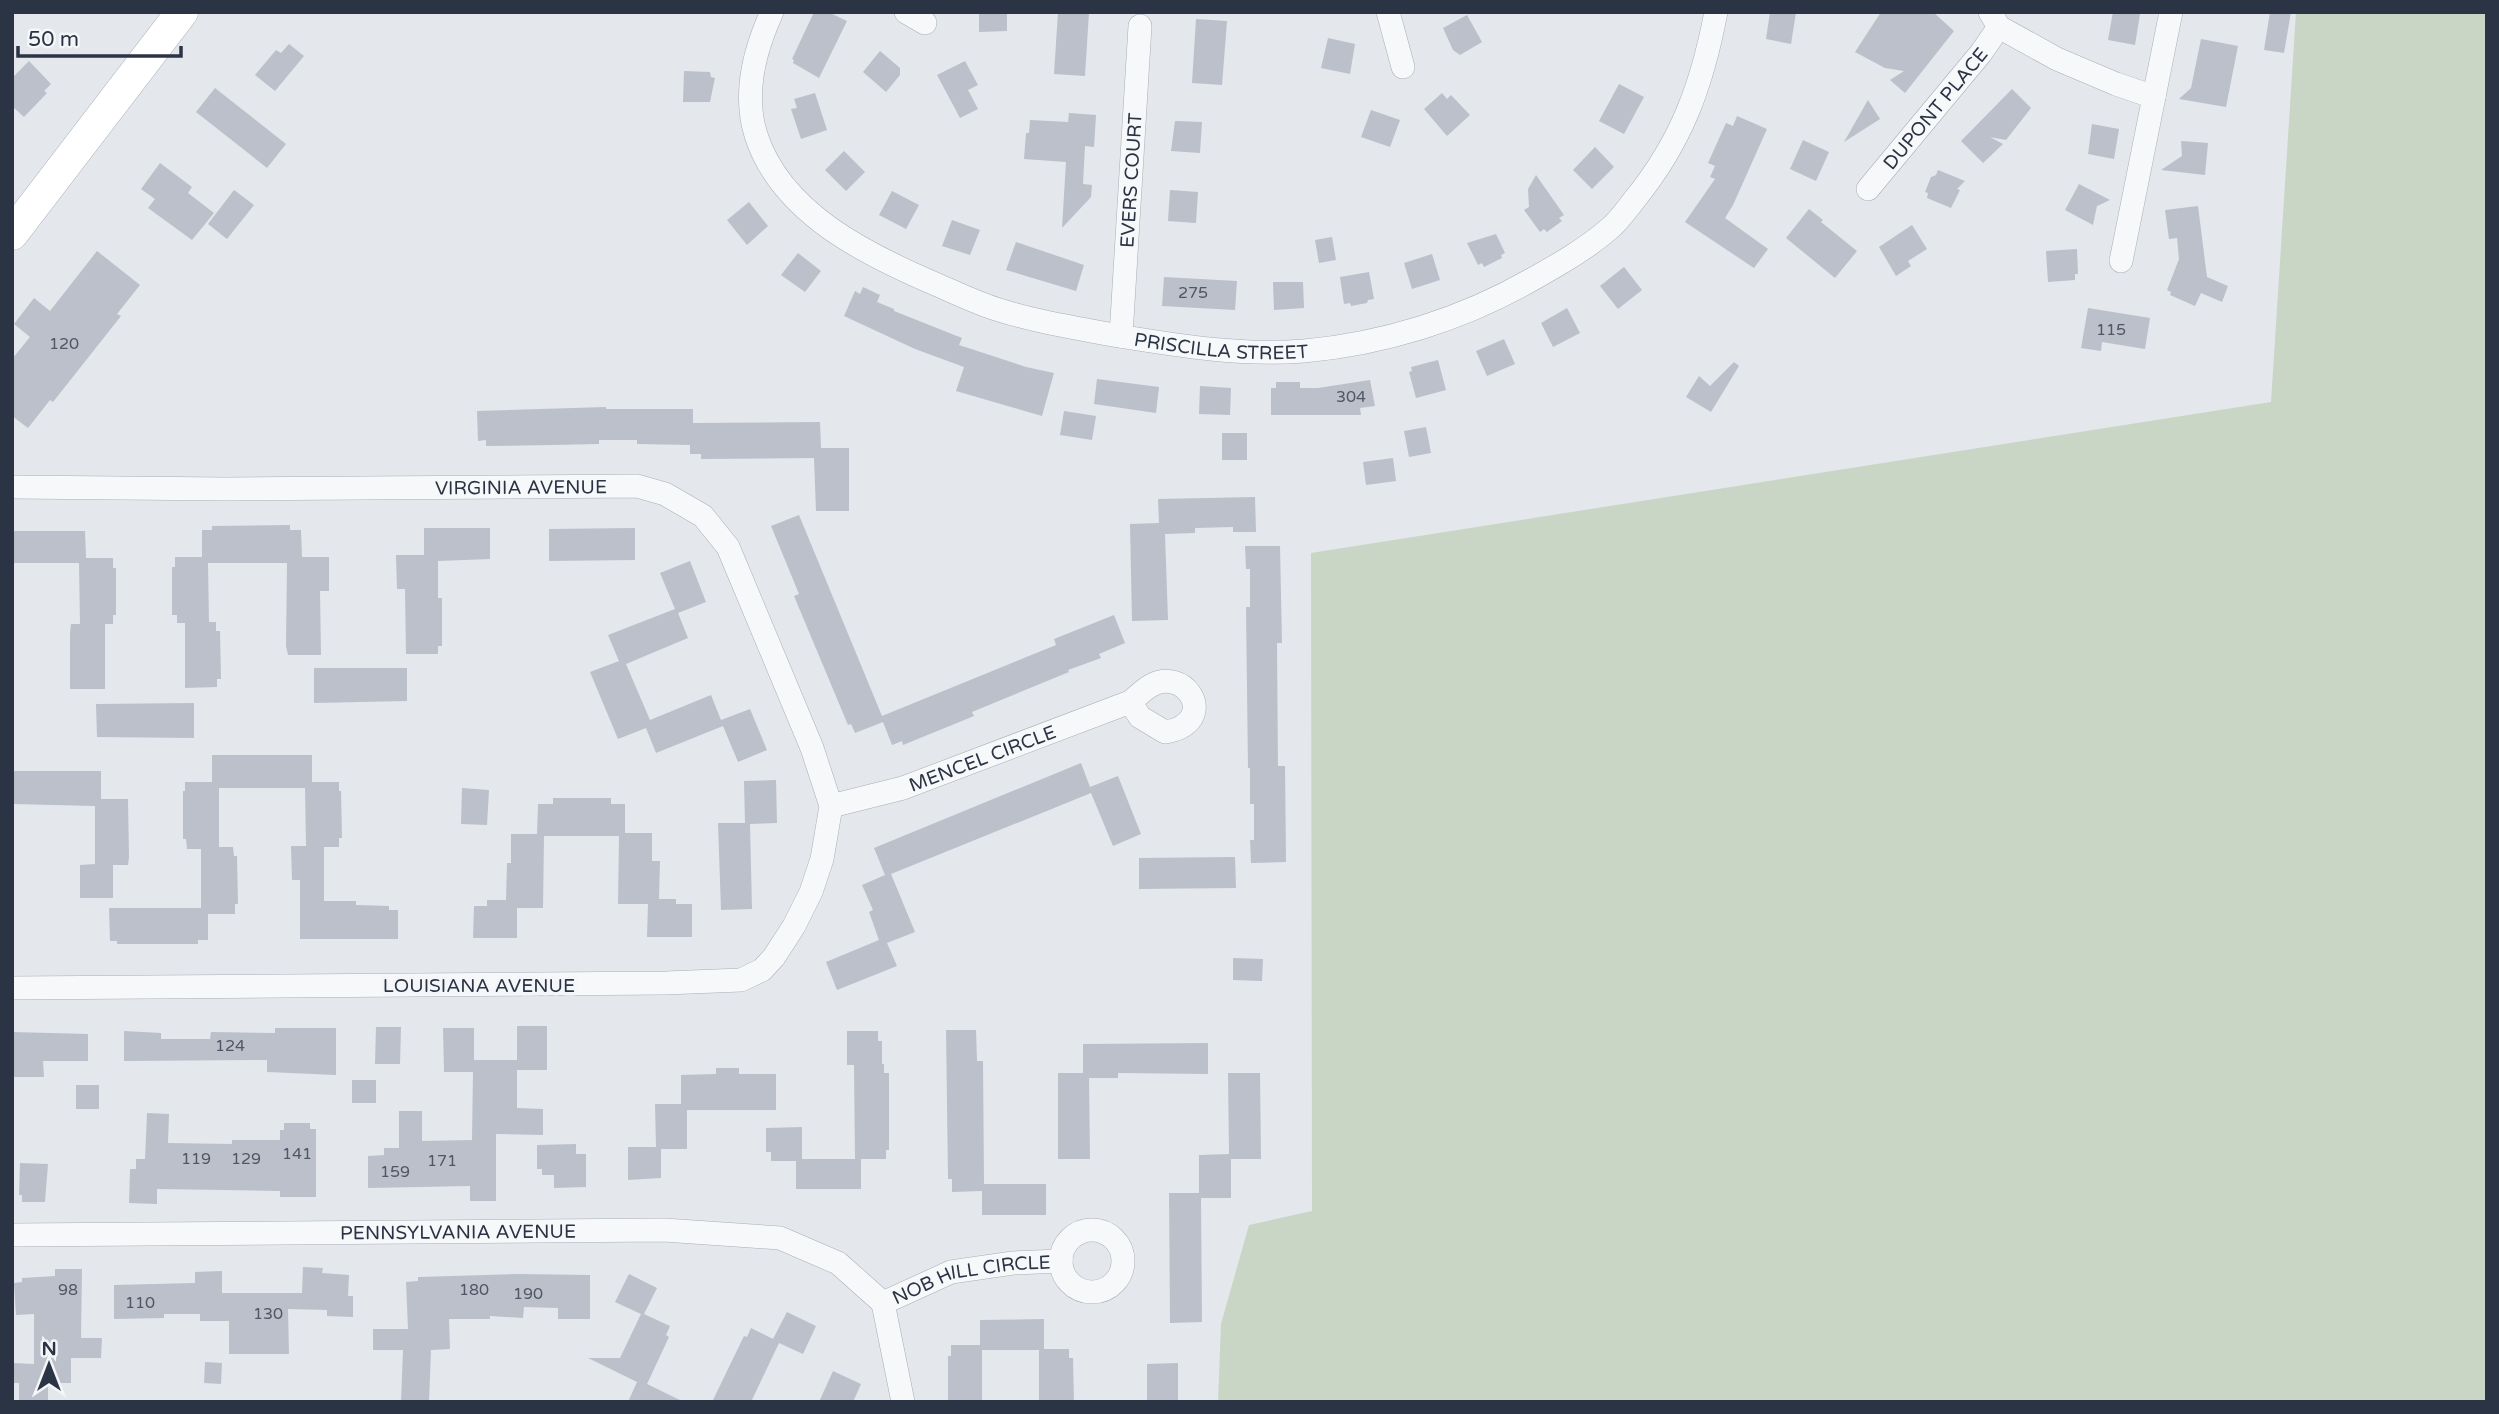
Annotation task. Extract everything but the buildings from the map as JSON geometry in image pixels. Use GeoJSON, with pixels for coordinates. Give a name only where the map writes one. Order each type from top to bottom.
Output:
{"type":"FeatureCollection","features":[{"type":"Feature","properties":{"kind":"main road"},"geometry":{"type":"LineString","coordinates":[[12,234],[182,12]]}},
{"type":"Feature","properties":{"kind":"street","name":"PRISCILLA STREET"},"geometry":{"type":"LineString","coordinates":[[772,12],[762,34],[753,66],[752,112],[756,134],[769,162],[782,184],[806,210],[848,240],[913,275],[993,308],[1052,324],[1164,344],[1234,351],[1301,351],[1347,345],[1412,331],[1499,298],[1560,264],[1611,228],[1644,188],[1672,145],[1692,105],[1707,59],[1716,12]]}},
{"type":"Feature","properties":{"kind":"street"},"geometry":{"type":"LineString","coordinates":[[1388,12],[1403,67]]}},
{"type":"Feature","properties":{"kind":"street"},"geometry":{"type":"LineString","coordinates":[[2121,261],[2171,12]]}},
{"type":"Feature","properties":{"kind":"street","name":"DUPONT PLACE"},"geometry":{"type":"LineString","coordinates":[[1868,189],[1981,53],[1994,20],[2057,59],[2154,97]]}},
{"type":"Feature","properties":{"kind":"street","name":"EVERS COURT"},"geometry":{"type":"LineString","coordinates":[[1121,336],[1140,26]]}},
{"type":"Feature","properties":{"kind":"street","name":"VIRGINIA AVENUE"},"geometry":{"type":"LineString","coordinates":[[12,487],[241,489],[637,486],[665,494],[702,516],[728,547],[812,748],[831,806]]}},
{"type":"Feature","properties":{"kind":"street","name":"MENCEL CIRCLE"},"geometry":{"type":"LineString","coordinates":[[831,806],[904,788],[1130,702]]}},
{"type":"Feature","properties":{"kind":"street","name":"LOUISIANA AVENUE"},"geometry":{"type":"LineString","coordinates":[[12,988],[666,984],[741,980],[762,970],[794,926],[811,892],[822,859],[831,806]]}},
{"type":"Feature","properties":{"kind":"street","name":"PENNSYLVANIA AVENUE"},"geometry":{"type":"LineString","coordinates":[[12,1236],[664,1230],[780,1238],[838,1263],[883,1303]]}},
{"type":"Feature","properties":{"kind":"street","name":"NOB HILL CIRCLE"},"geometry":{"type":"LineString","coordinates":[[883,1303],[951,1272],[1013,1263],[1061,1261]]}},
{"type":"Feature","properties":{"kind":"street"},"geometry":{"type":"LineString","coordinates":[[883,1303],[903,1402]]}},
{"type":"Feature","properties":{"kind":"green space"},"geometry":{"type":"Polygon","coordinates":[[[2296,12],[2487,12],[2487,1402],[1218,1402],[1221,1324],[1249,1225],[1312,1211],[1311,553],[2271,402],[2296,12]]]}}]}
